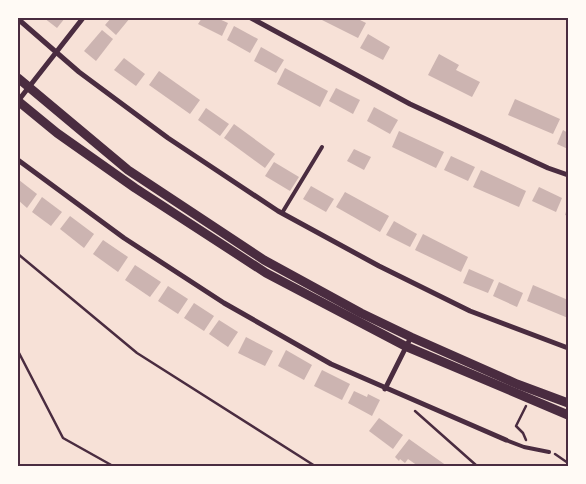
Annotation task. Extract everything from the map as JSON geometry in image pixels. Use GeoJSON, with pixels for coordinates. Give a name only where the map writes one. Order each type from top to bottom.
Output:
{"type":"FeatureCollection","features":[{"type":"Feature","properties":{"kind":"street"},"geometry":{"type":"LineString","coordinates":[[83,18],[18,102],[57,133],[135,188],[266,273],[405,346],[568,415]]}},
{"type":"Feature","properties":{"kind":"street"},"geometry":{"type":"LineString","coordinates":[[251,18],[410,104],[548,168],[568,175]]}},
{"type":"Feature","properties":{"kind":"street"},"geometry":{"type":"LineString","coordinates":[[18,19],[56,54],[168,138],[282,213],[379,266],[470,310],[568,348]]}},
{"type":"Feature","properties":{"kind":"street"},"geometry":{"type":"LineString","coordinates":[[18,78],[128,170],[264,260],[361,313],[411,337],[518,384],[568,403]]}},
{"type":"Feature","properties":{"kind":"street"},"geometry":{"type":"LineString","coordinates":[[18,160],[124,238],[224,303],[331,364],[506,440]]}},
{"type":"Feature","properties":{"kind":"street"},"geometry":{"type":"LineString","coordinates":[[385,388],[411,337]]}},
{"type":"Feature","properties":{"kind":"lane"},"geometry":{"type":"LineString","coordinates":[[282,213],[322,146]]}},
{"type":"Feature","properties":{"kind":"lane"},"geometry":{"type":"LineString","coordinates":[[506,440],[524,447],[549,452]]}},
{"type":"Feature","properties":{"kind":"path"},"geometry":{"type":"LineString","coordinates":[[18,254],[137,353],[316,466]]}},
{"type":"Feature","properties":{"kind":"path"},"geometry":{"type":"LineString","coordinates":[[18,351],[63,438],[113,466]]}},
{"type":"Feature","properties":{"kind":"path"},"geometry":{"type":"LineString","coordinates":[[524,447],[526,440],[520,429],[516,426],[530,398]]}},
{"type":"Feature","properties":{"kind":"path"},"geometry":{"type":"LineString","coordinates":[[414,401],[412,408],[478,466]]}},
{"type":"Feature","properties":{"kind":"path"},"geometry":{"type":"LineString","coordinates":[[549,452],[568,463]]}},
{"type":"Feature","properties":{"kind":"building"},"geometry":{"type":"Polygon","coordinates":[[[44,18],[65,18],[57,28],[44,18]]]}},
{"type":"Feature","properties":{"kind":"building"},"geometry":{"type":"Polygon","coordinates":[[[111,18],[130,18],[116,35],[105,25],[111,18]]]}},
{"type":"Feature","properties":{"kind":"building"},"geometry":{"type":"Polygon","coordinates":[[[202,18],[217,18],[228,23],[222,36],[198,24],[202,18]]]}},
{"type":"Feature","properties":{"kind":"building"},"geometry":{"type":"Polygon","coordinates":[[[318,18],[356,18],[366,23],[358,38],[318,18]]]}},
{"type":"Feature","properties":{"kind":"building"},"geometry":{"type":"Polygon","coordinates":[[[234,26],[258,39],[250,53],[227,40],[234,26]]]}},
{"type":"Feature","properties":{"kind":"building"},"geometry":{"type":"Polygon","coordinates":[[[102,30],[113,39],[96,61],[84,51],[102,30]]]}},
{"type":"Feature","properties":{"kind":"building"},"geometry":{"type":"Polygon","coordinates":[[[368,34],[390,47],[383,60],[360,48],[368,34]]]}},
{"type":"Feature","properties":{"kind":"building"},"geometry":{"type":"Polygon","coordinates":[[[261,47],[284,60],[276,73],[254,61],[261,47]]]}},
{"type":"Feature","properties":{"kind":"building"},"geometry":{"type":"Polygon","coordinates":[[[439,54],[459,65],[456,70],[480,82],[472,97],[428,75],[439,54]]]}},
{"type":"Feature","properties":{"kind":"building"},"geometry":{"type":"Polygon","coordinates":[[[124,58],[145,74],[136,86],[114,70],[124,58]]]}},
{"type":"Feature","properties":{"kind":"building"},"geometry":{"type":"Polygon","coordinates":[[[285,68],[328,91],[320,107],[277,84],[285,68]]]}},
{"type":"Feature","properties":{"kind":"building"},"geometry":{"type":"Polygon","coordinates":[[[159,71],[200,100],[190,114],[149,85],[159,71]]]}},
{"type":"Feature","properties":{"kind":"building"},"geometry":{"type":"Polygon","coordinates":[[[336,88],[360,100],[353,114],[329,101],[336,88]]]}},
{"type":"Feature","properties":{"kind":"building"},"geometry":{"type":"Polygon","coordinates":[[[515,99],[560,119],[553,134],[508,115],[515,99]]]}},
{"type":"Feature","properties":{"kind":"building"},"geometry":{"type":"Polygon","coordinates":[[[374,107],[398,120],[390,134],[367,121],[374,107]]]}},
{"type":"Feature","properties":{"kind":"building"},"geometry":{"type":"Polygon","coordinates":[[[206,108],[229,124],[220,136],[198,120],[206,108]]]}},
{"type":"Feature","properties":{"kind":"building"},"geometry":{"type":"Polygon","coordinates":[[[234,124],[275,154],[265,168],[224,138],[234,124]]]}},
{"type":"Feature","properties":{"kind":"building"},"geometry":{"type":"Polygon","coordinates":[[[563,130],[568,133],[568,149],[557,144],[563,130]]]}},
{"type":"Feature","properties":{"kind":"building"},"geometry":{"type":"Polygon","coordinates":[[[399,131],[444,152],[436,168],[392,147],[399,131]]]}},
{"type":"Feature","properties":{"kind":"building"},"geometry":{"type":"Polygon","coordinates":[[[354,149],[371,157],[364,170],[347,161],[354,149]]]}},
{"type":"Feature","properties":{"kind":"building"},"geometry":{"type":"Polygon","coordinates":[[[451,156],[475,167],[468,181],[444,170],[451,156]]]}},
{"type":"Feature","properties":{"kind":"building"},"geometry":{"type":"Polygon","coordinates":[[[274,162],[299,177],[290,191],[265,176],[274,162]]]}},
{"type":"Feature","properties":{"kind":"building"},"geometry":{"type":"Polygon","coordinates":[[[481,170],[526,191],[519,207],[473,187],[481,170]]]}},
{"type":"Feature","properties":{"kind":"building"},"geometry":{"type":"Polygon","coordinates":[[[19,180],[37,194],[27,208],[18,200],[19,180]]]}},
{"type":"Feature","properties":{"kind":"building"},"geometry":{"type":"Polygon","coordinates":[[[311,186],[334,199],[326,212],[303,199],[311,186]]]}},
{"type":"Feature","properties":{"kind":"building"},"geometry":{"type":"Polygon","coordinates":[[[539,187],[562,198],[556,212],[532,201],[539,187]]]}},
{"type":"Feature","properties":{"kind":"building"},"geometry":{"type":"Polygon","coordinates":[[[345,192],[389,216],[380,232],[336,207],[345,192]]]}},
{"type":"Feature","properties":{"kind":"building"},"geometry":{"type":"Polygon","coordinates":[[[42,197],[62,212],[51,226],[32,212],[42,197]]]}},
{"type":"Feature","properties":{"kind":"building"},"geometry":{"type":"Polygon","coordinates":[[[568,205],[568,216],[565,215],[568,205]]]}},
{"type":"Feature","properties":{"kind":"building"},"geometry":{"type":"Polygon","coordinates":[[[70,216],[94,234],[84,248],[60,229],[70,216]]]}},
{"type":"Feature","properties":{"kind":"building"},"geometry":{"type":"Polygon","coordinates":[[[394,221],[417,234],[410,247],[386,235],[394,221]]]}},
{"type":"Feature","properties":{"kind":"building"},"geometry":{"type":"Polygon","coordinates":[[[423,234],[468,257],[461,272],[415,250],[423,234]]]}},
{"type":"Feature","properties":{"kind":"building"},"geometry":{"type":"Polygon","coordinates":[[[103,240],[128,257],[118,272],[93,254],[103,240]]]}},
{"type":"Feature","properties":{"kind":"building"},"geometry":{"type":"Polygon","coordinates":[[[135,265],[161,282],[150,297],[125,280],[135,265]]]}},
{"type":"Feature","properties":{"kind":"building"},"geometry":{"type":"Polygon","coordinates":[[[469,269],[494,280],[488,293],[463,283],[469,269]]]}},
{"type":"Feature","properties":{"kind":"building"},"geometry":{"type":"Polygon","coordinates":[[[499,282],[523,293],[517,307],[493,296],[499,282]]]}},
{"type":"Feature","properties":{"kind":"building"},"geometry":{"type":"Polygon","coordinates":[[[533,285],[568,300],[568,318],[527,301],[533,285]]]}},
{"type":"Feature","properties":{"kind":"building"},"geometry":{"type":"Polygon","coordinates":[[[168,286],[188,299],[178,314],[158,301],[168,286]]]}},
{"type":"Feature","properties":{"kind":"building"},"geometry":{"type":"Polygon","coordinates":[[[194,303],[214,316],[204,331],[184,318],[194,303]]]}},
{"type":"Feature","properties":{"kind":"building"},"geometry":{"type":"Polygon","coordinates":[[[219,320],[238,332],[228,347],[209,334],[219,320]]]}},
{"type":"Feature","properties":{"kind":"building"},"geometry":{"type":"Polygon","coordinates":[[[246,337],[273,351],[265,366],[238,353],[246,337]]]}},
{"type":"Feature","properties":{"kind":"building"},"geometry":{"type":"Polygon","coordinates":[[[286,350],[312,365],[304,380],[278,366],[286,350]]]}},
{"type":"Feature","properties":{"kind":"building"},"geometry":{"type":"Polygon","coordinates":[[[322,370],[350,384],[342,400],[314,386],[322,370]]]}},
{"type":"Feature","properties":{"kind":"building"},"geometry":{"type":"Polygon","coordinates":[[[354,391],[367,397],[368,394],[380,400],[372,416],[348,403],[354,391]]]}},
{"type":"Feature","properties":{"kind":"building"},"geometry":{"type":"Polygon","coordinates":[[[379,418],[403,435],[393,449],[369,431],[379,418]]]}},
{"type":"Feature","properties":{"kind":"building"},"geometry":{"type":"Polygon","coordinates":[[[409,439],[447,466],[418,466],[408,459],[405,463],[400,459],[399,461],[395,457],[409,439]]]}}]}
